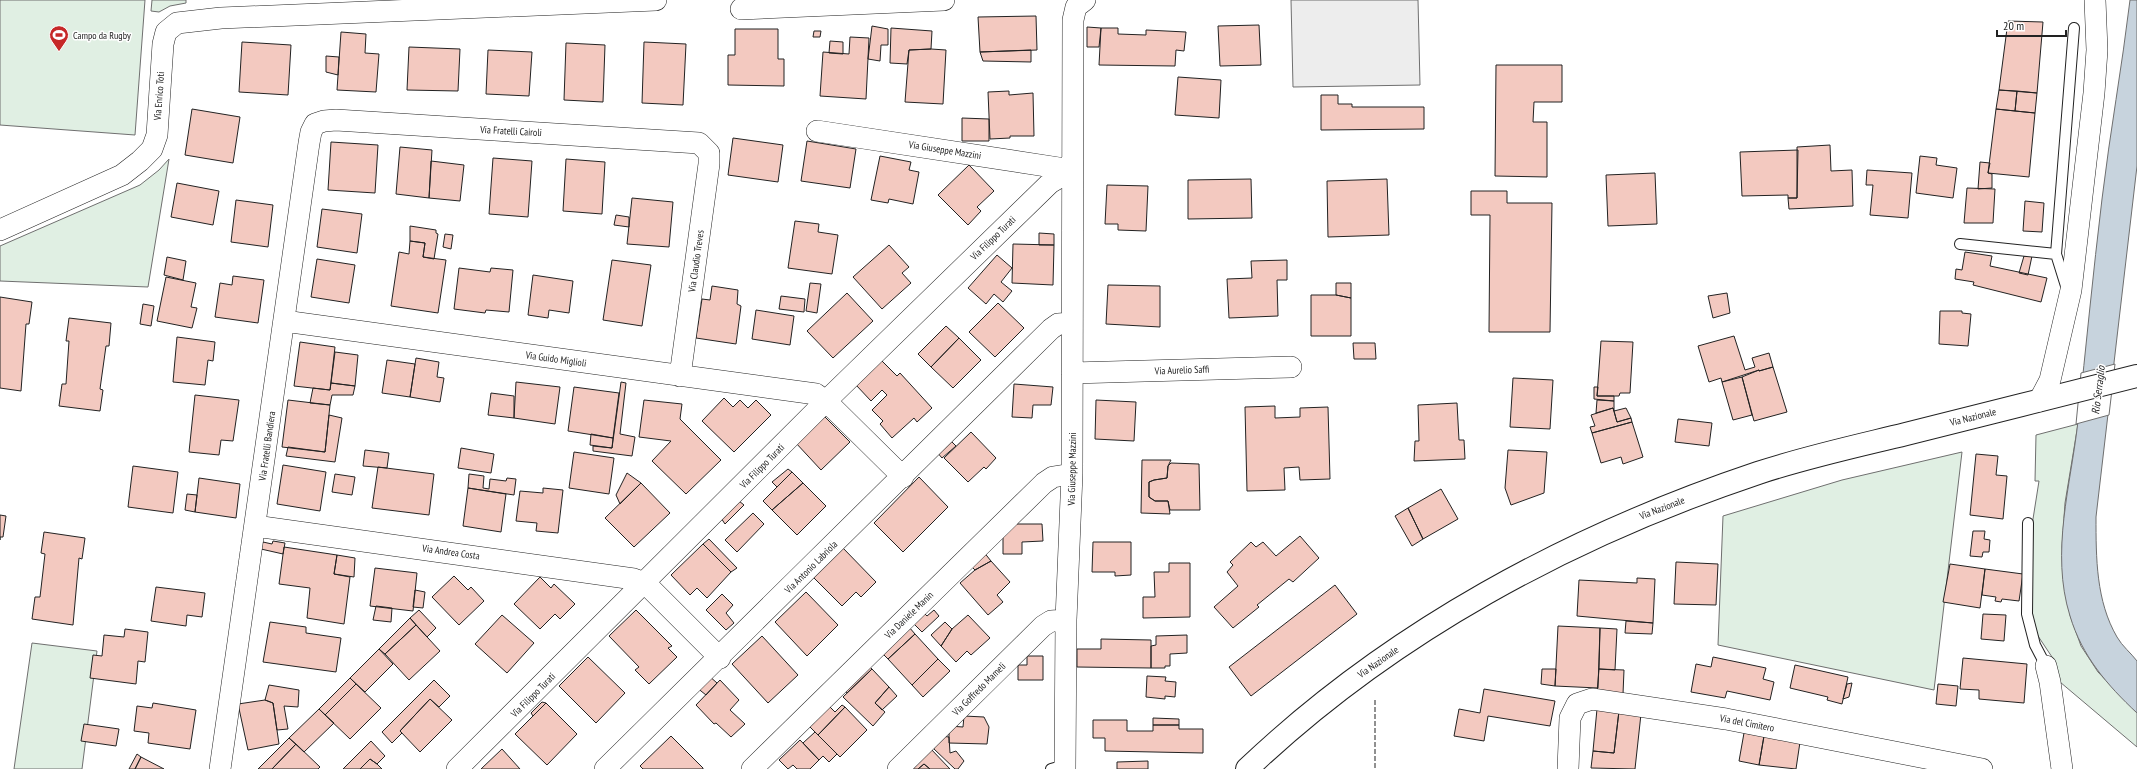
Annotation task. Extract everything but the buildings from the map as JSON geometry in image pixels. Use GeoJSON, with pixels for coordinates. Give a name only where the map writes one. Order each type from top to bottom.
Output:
{"type":"FeatureCollection","features":[{"type":"Feature","properties":{"kind":"main road","name":"Via Nazionale"},"geometry":{"type":"LineString","coordinates":[[1247,769],[1325,702],[1421,632],[1496,587],[1606,531],[1681,500],[1793,463],[2137,376]]}},
{"type":"Feature","properties":{"kind":"street","name":"Via Enrico Toti"},"geometry":{"type":"LineString","coordinates":[[0,230],[122,175],[140,161],[152,149],[157,135],[162,44],[166,32],[177,23],[325,8],[656,0]]}},
{"type":"Feature","properties":{"kind":"street"},"geometry":{"type":"LineString","coordinates":[[741,9],[944,0]]}},
{"type":"Feature","properties":{"kind":"street"},"geometry":{"type":"LineString","coordinates":[[2039,401],[2050,380],[2071,290],[2094,93],[2097,50],[2095,0]]}},
{"type":"Feature","properties":{"kind":"street","name":"Via Giuseppe Mazzini"},"geometry":{"type":"LineString","coordinates":[[1060,768],[1072,474],[1073,20],[1076,2]]}},
{"type":"Feature","properties":{"kind":"street","name":"Via Fratelli Cairoli"},"geometry":{"type":"LineString","coordinates":[[315,124],[324,121],[336,120],[667,140],[699,143],[705,148]]}},
{"type":"Feature","properties":{"kind":"street","name":"Via Fratelli Bandiera"},"geometry":{"type":"LineString","coordinates":[[220,769],[309,143],[315,124]]}},
{"type":"Feature","properties":{"kind":"street","name":"Via Giuseppe Mazzini"},"geometry":{"type":"LineString","coordinates":[[817,131],[1072,170]]}},
{"type":"Feature","properties":{"kind":"street","name":"Via Claudio Treves"},"geometry":{"type":"LineString","coordinates":[[680,376],[709,164],[709,153],[705,148]]}},
{"type":"Feature","properties":{"kind":"street","name":"Via Filippo Turati"},"geometry":{"type":"LineString","coordinates":[[457,769],[645,584],[826,401],[1050,183],[1072,170]]}},
{"type":"Feature","properties":{"kind":"street","name":"Via Guido Miglioli"},"geometry":{"type":"LineString","coordinates":[[284,321],[816,394],[826,401]]}},
{"type":"Feature","properties":{"kind":"street","name":"Via Antonio Labriola"},"geometry":{"type":"LineString","coordinates":[[605,769],[720,658],[1051,329],[1058,324],[1072,322]]}},
{"type":"Feature","properties":{"kind":"street","name":"Via Aurelio Saffi"},"geometry":{"type":"LineString","coordinates":[[1072,373],[1291,367]]}},
{"type":"Feature","properties":{"kind":"street"},"geometry":{"type":"LineString","coordinates":[[826,401],[903,477]]}},
{"type":"Feature","properties":{"kind":"street","name":"Via Daniele Manin"},"geometry":{"type":"LineString","coordinates":[[752,769],[1044,483],[1053,477],[1072,474]]}},
{"type":"Feature","properties":{"kind":"street","name":"Via Andrea Costa"},"geometry":{"type":"LineString","coordinates":[[255,526],[616,575],[634,578],[645,584]]}},
{"type":"Feature","properties":{"kind":"street"},"geometry":{"type":"LineString","coordinates":[[645,584],[720,658]]}},
{"type":"Feature","properties":{"kind":"street","name":"Via Goffredo Mameli"},"geometry":{"type":"LineString","coordinates":[[898,769],[1042,626],[1051,621],[1066,620]]}},
{"type":"Feature","properties":{"kind":"street"},"geometry":{"type":"LineString","coordinates":[[2046,666],[2050,682],[2062,769]]}},
{"type":"Feature","properties":{"kind":"street","name":"Via del Cimitero"},"geometry":{"type":"LineString","coordinates":[[1568,769],[1570,718],[1577,704],[1592,699],[1726,719],[1982,769]]}},
{"type":"Feature","properties":{"kind":"lane"},"geometry":{"type":"LineString","coordinates":[[2071,290],[2067,288],[2056,254],[2074,28]]}},
{"type":"Feature","properties":{"kind":"lane"},"geometry":{"type":"LineString","coordinates":[[1960,244],[2056,254]]}},
{"type":"Feature","properties":{"kind":"lane"},"geometry":{"type":"LineString","coordinates":[[2028,523],[2027,614],[2035,645],[2046,666]]}},
{"type":"Feature","properties":{"kind":"green space","name":"Campo da Rugby"},"geometry":{"type":"Polygon","coordinates":[[[0,0],[145,0],[135,135],[0,125],[0,0]]]}},
{"type":"Feature","properties":{"kind":"green space"},"geometry":{"type":"Polygon","coordinates":[[[152,0],[186,0],[186,3],[170,6],[159,12],[151,11],[152,0]]]}},
{"type":"Feature","properties":{"kind":"green space"},"geometry":{"type":"Polygon","coordinates":[[[169,159],[148,287],[0,281],[0,246],[140,185],[159,170],[169,159]]]}},
{"type":"Feature","properties":{"kind":"green space"},"geometry":{"type":"Polygon","coordinates":[[[2078,424],[2065,503],[2062,547],[2070,615],[2081,646],[2098,672],[2137,713],[2137,747],[2060,682],[2052,657],[2038,636],[2033,623],[2031,608],[2033,519],[2039,481],[2035,481],[2036,435],[2078,424]]]}},
{"type":"Feature","properties":{"kind":"green space"},"geometry":{"type":"Polygon","coordinates":[[[1962,452],[1934,690],[1718,645],[1723,516],[1842,480],[1962,452]]]}},
{"type":"Feature","properties":{"kind":"green space"},"geometry":{"type":"Polygon","coordinates":[[[32,643],[97,651],[82,769],[14,769],[32,643]]]}},
{"type":"Feature","properties":{"kind":"shaded area"},"geometry":{"type":"Polygon","coordinates":[[[1291,0],[1418,0],[1420,85],[1293,87],[1291,0]]]}},
{"type":"Feature","properties":{"kind":"water","name":"Rio Serraglio"},"geometry":{"type":"Polygon","coordinates":[[[2130,0],[2137,0],[2137,166],[2096,517],[2096,532],[2097,563],[2101,594],[2105,609],[2117,637],[2137,661],[2137,713],[2106,681],[2081,644],[2070,616],[2064,592],[2062,568],[2064,518],[2078,421],[2102,199],[2130,0]]]}},
{"type":"Feature","properties":{"kind":"pier"},"geometry":{"type":"Polygon","coordinates":[[[2115,364],[2109,415],[2076,424],[2081,373],[2115,364]]]}},
{"type":"Feature","properties":{"kind":"fence"},"geometry":{"type":"LineString","coordinates":[[1375,700],[1375,769]]}},
{"type":"Feature","properties":{"kind":"place","name":"Campo da Rugby"},"geometry":{"type":"Point","coordinates":[59,52]}}]}
